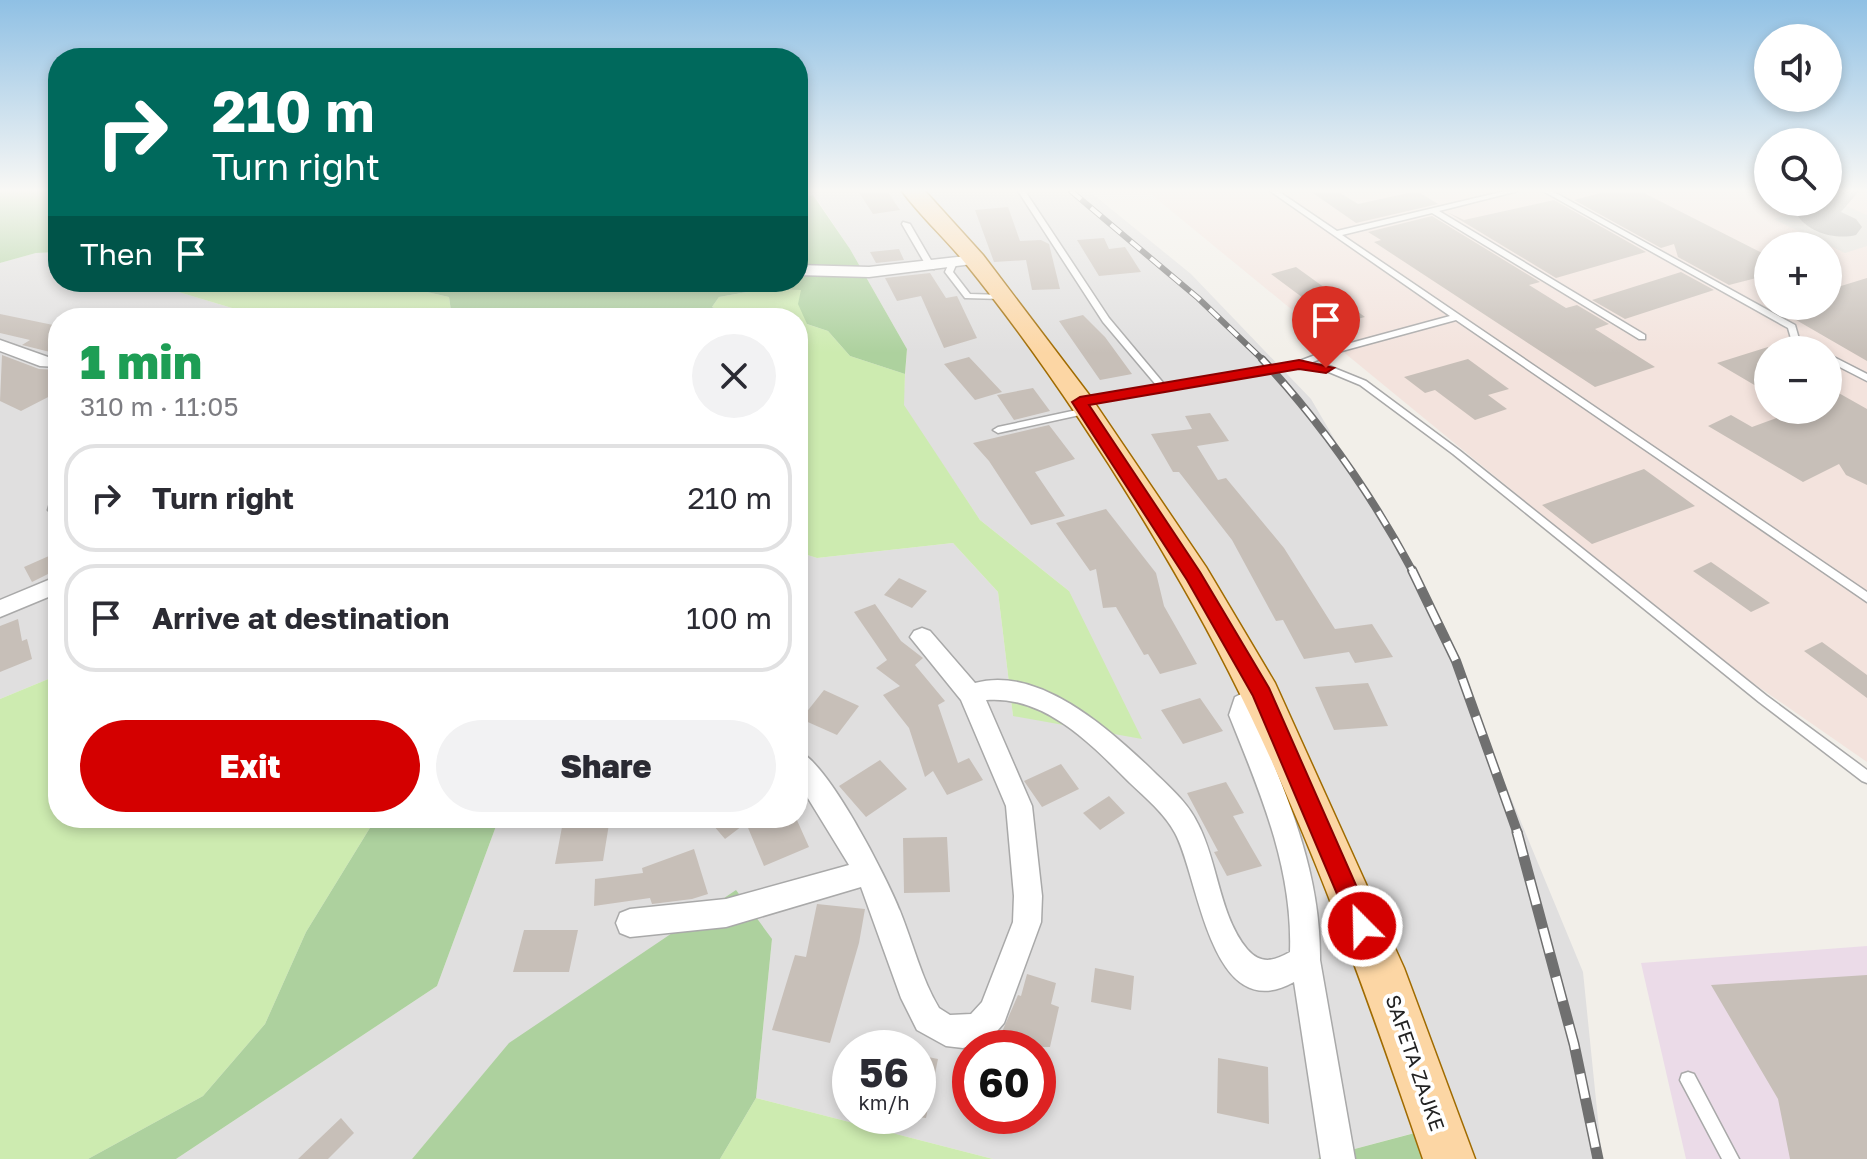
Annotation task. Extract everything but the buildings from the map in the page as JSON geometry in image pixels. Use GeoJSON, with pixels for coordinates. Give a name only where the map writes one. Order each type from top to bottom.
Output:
{"type":"FeatureCollection","features":[{"type":"Feature","properties":{"kind":"main road","name":"SAFETA ZAJKE"},"geometry":{"type":"LineString","coordinates":[[951,245],[963,263],[1003,297],[1083,406],[1194,576],[1262,694],[1387,984],[1449,1159]]}},
{"type":"Feature","properties":{"kind":"street"},"geometry":{"type":"LineString","coordinates":[[808,270],[869,272],[963,263]]}},
{"type":"Feature","properties":{"kind":"street"},"geometry":{"type":"LineString","coordinates":[[0,345],[48,362]]}},
{"type":"Feature","properties":{"kind":"street"},"geometry":{"type":"LineString","coordinates":[[0,609],[48,588]]}},
{"type":"Feature","properties":{"kind":"street"},"geometry":{"type":"LineString","coordinates":[[808,775],[822,793],[868,872],[885,909],[916,998],[928,1019],[954,1031],[980,1027],[993,1012],[1022,935],[1028,896],[1019,806],[971,695],[922,637]]}},
{"type":"Feature","properties":{"kind":"street"},"geometry":{"type":"LineString","coordinates":[[971,695],[978,690],[995,689],[1069,714],[1167,801],[1186,827],[1199,855],[1218,929],[1232,955],[1249,970],[1265,976],[1288,974],[1305,960]]}},
{"type":"Feature","properties":{"kind":"street"},"geometry":{"type":"LineString","coordinates":[[1262,694],[1244,704],[1241,715],[1290,841],[1308,933],[1305,960],[1338,1159]]}},
{"type":"Feature","properties":{"kind":"street"},"geometry":{"type":"LineString","coordinates":[[630,923],[726,913],[868,872]]}},
{"type":"Feature","properties":{"kind":"lane"},"geometry":{"type":"LineString","coordinates":[[918,245],[931,267]]}},
{"type":"Feature","properties":{"kind":"lane"},"geometry":{"type":"LineString","coordinates":[[1057,245],[1106,320],[1163,388]]}},
{"type":"Feature","properties":{"kind":"lane"},"geometry":{"type":"LineString","coordinates":[[1352,245],[1867,598]]}},
{"type":"Feature","properties":{"kind":"lane"},"geometry":{"type":"LineString","coordinates":[[1490,245],[1642,337]]}},
{"type":"Feature","properties":{"kind":"lane"},"geometry":{"type":"LineString","coordinates":[[1644,245],[1792,327],[1794,336]]}},
{"type":"Feature","properties":{"kind":"lane"},"geometry":{"type":"LineString","coordinates":[[998,430],[1163,388],[1299,364],[1339,349],[1454,318]]}},
{"type":"Feature","properties":{"kind":"lane"},"geometry":{"type":"LineString","coordinates":[[1299,364],[1336,371],[1363,383],[1456,452],[1763,699],[1867,777]]}},
{"type":"Feature","properties":{"kind":"lane"},"geometry":{"type":"LineString","coordinates":[[1842,365],[1867,378]]}},
{"type":"Feature","properties":{"kind":"lane"},"geometry":{"type":"LineString","coordinates":[[1688,1080],[1731,1159]]}},
{"type":"Feature","properties":{"kind":"shaded area"},"geometry":{"type":"Polygon","coordinates":[[[847,245],[1155,245],[1191,274],[1311,399],[1431,604],[1583,972],[1602,1159],[1430,1159],[1425,1130],[1317,1159],[993,1159],[896,1134],[936,1134],[936,1030],[832,1030],[832,1118],[756,1098],[772,939],[510,1043],[412,1159],[176,1159],[437,986],[495,828],[808,828],[808,555],[817,558],[953,543],[998,592],[1013,716],[1069,591],[980,520],[903,405],[907,349],[847,245]]]}},
{"type":"Feature","properties":{"kind":"shaded area"},"geometry":{"type":"Polygon","coordinates":[[[1213,245],[1754,245],[1754,320],[1842,320],[1842,245],[1867,245],[1867,762],[1714,656],[1213,245]]]}},
{"type":"Feature","properties":{"kind":"shaded area"},"geometry":{"type":"Polygon","coordinates":[[[1842,245],[1867,246],[1845,253],[1842,252],[1842,245]]]}},
{"type":"Feature","properties":{"kind":"shaded area"},"geometry":{"type":"Polygon","coordinates":[[[48,252],[48,292],[178,292],[232,308],[48,308],[48,679],[0,699],[0,263],[48,252]]]}},
{"type":"Feature","properties":{"kind":"shaded area"},"geometry":{"type":"Polygon","coordinates":[[[1867,946],[1867,1159],[1686,1159],[1641,963],[1867,946]]]}},
{"type":"Feature","properties":{"kind":"green space"},"geometry":{"type":"Polygon","coordinates":[[[0,245],[48,245],[48,252],[0,263],[0,245]]]}},
{"type":"Feature","properties":{"kind":"green space"},"geometry":{"type":"Polygon","coordinates":[[[808,245],[847,245],[907,349],[905,374],[850,356],[828,331],[808,324],[808,308],[800,308],[801,292],[808,292],[808,245]]]}},
{"type":"Feature","properties":{"kind":"green space"},"geometry":{"type":"Polygon","coordinates":[[[178,292],[427,292],[449,297],[451,308],[232,308],[178,292]]]}},
{"type":"Feature","properties":{"kind":"green space"},"geometry":{"type":"Polygon","coordinates":[[[427,292],[747,292],[719,297],[712,307],[714,308],[451,308],[449,297],[427,292]]]}},
{"type":"Feature","properties":{"kind":"green space"},"geometry":{"type":"Polygon","coordinates":[[[747,292],[802,292],[805,308],[712,307],[719,297],[747,292]]]}},
{"type":"Feature","properties":{"kind":"green space"},"geometry":{"type":"Polygon","coordinates":[[[808,324],[828,331],[850,356],[905,374],[904,405],[980,520],[1069,591],[1142,739],[1013,716],[998,592],[953,543],[817,558],[808,555],[808,324]]]}},
{"type":"Feature","properties":{"kind":"green space"},"geometry":{"type":"Polygon","coordinates":[[[48,679],[48,828],[370,828],[306,932],[265,1024],[203,1096],[88,1159],[0,1159],[0,699],[48,679]]]}},
{"type":"Feature","properties":{"kind":"green space"},"geometry":{"type":"Polygon","coordinates":[[[370,828],[495,828],[437,986],[176,1159],[88,1159],[203,1096],[265,1024],[306,932],[370,828]]]}},
{"type":"Feature","properties":{"kind":"green space"},"geometry":{"type":"Polygon","coordinates":[[[736,890],[772,939],[756,1098],[720,1159],[412,1159],[509,1043],[736,890]]]}},
{"type":"Feature","properties":{"kind":"green space"},"geometry":{"type":"Polygon","coordinates":[[[756,1098],[832,1118],[832,1134],[896,1134],[993,1159],[720,1159],[756,1098]]]}},
{"type":"Feature","properties":{"kind":"green space"},"geometry":{"type":"Polygon","coordinates":[[[1426,1130],[1430,1159],[1317,1159],[1426,1130]]]}},
{"type":"Feature","properties":{"kind":"railway"},"geometry":{"type":"LineString","coordinates":[[1135,245],[1198,298],[1262,360]]}},
{"type":"Feature","properties":{"kind":"railway"},"geometry":{"type":"LineString","coordinates":[[1262,360],[1345,461],[1381,515],[1413,572]]}},
{"type":"Feature","properties":{"kind":"railway"},"geometry":{"type":"LineString","coordinates":[[1413,572],[1456,661],[1518,834]]}},
{"type":"Feature","properties":{"kind":"railway"},"geometry":{"type":"LineString","coordinates":[[1517,832],[1574,1044],[1598,1159]]}},
{"type":"Feature","properties":{"kind":"route"},"geometry":{"type":"LineString","coordinates":[[1326,368],[1299,364],[1080,402],[1194,576],[1262,694],[1362,926]]}}]}
